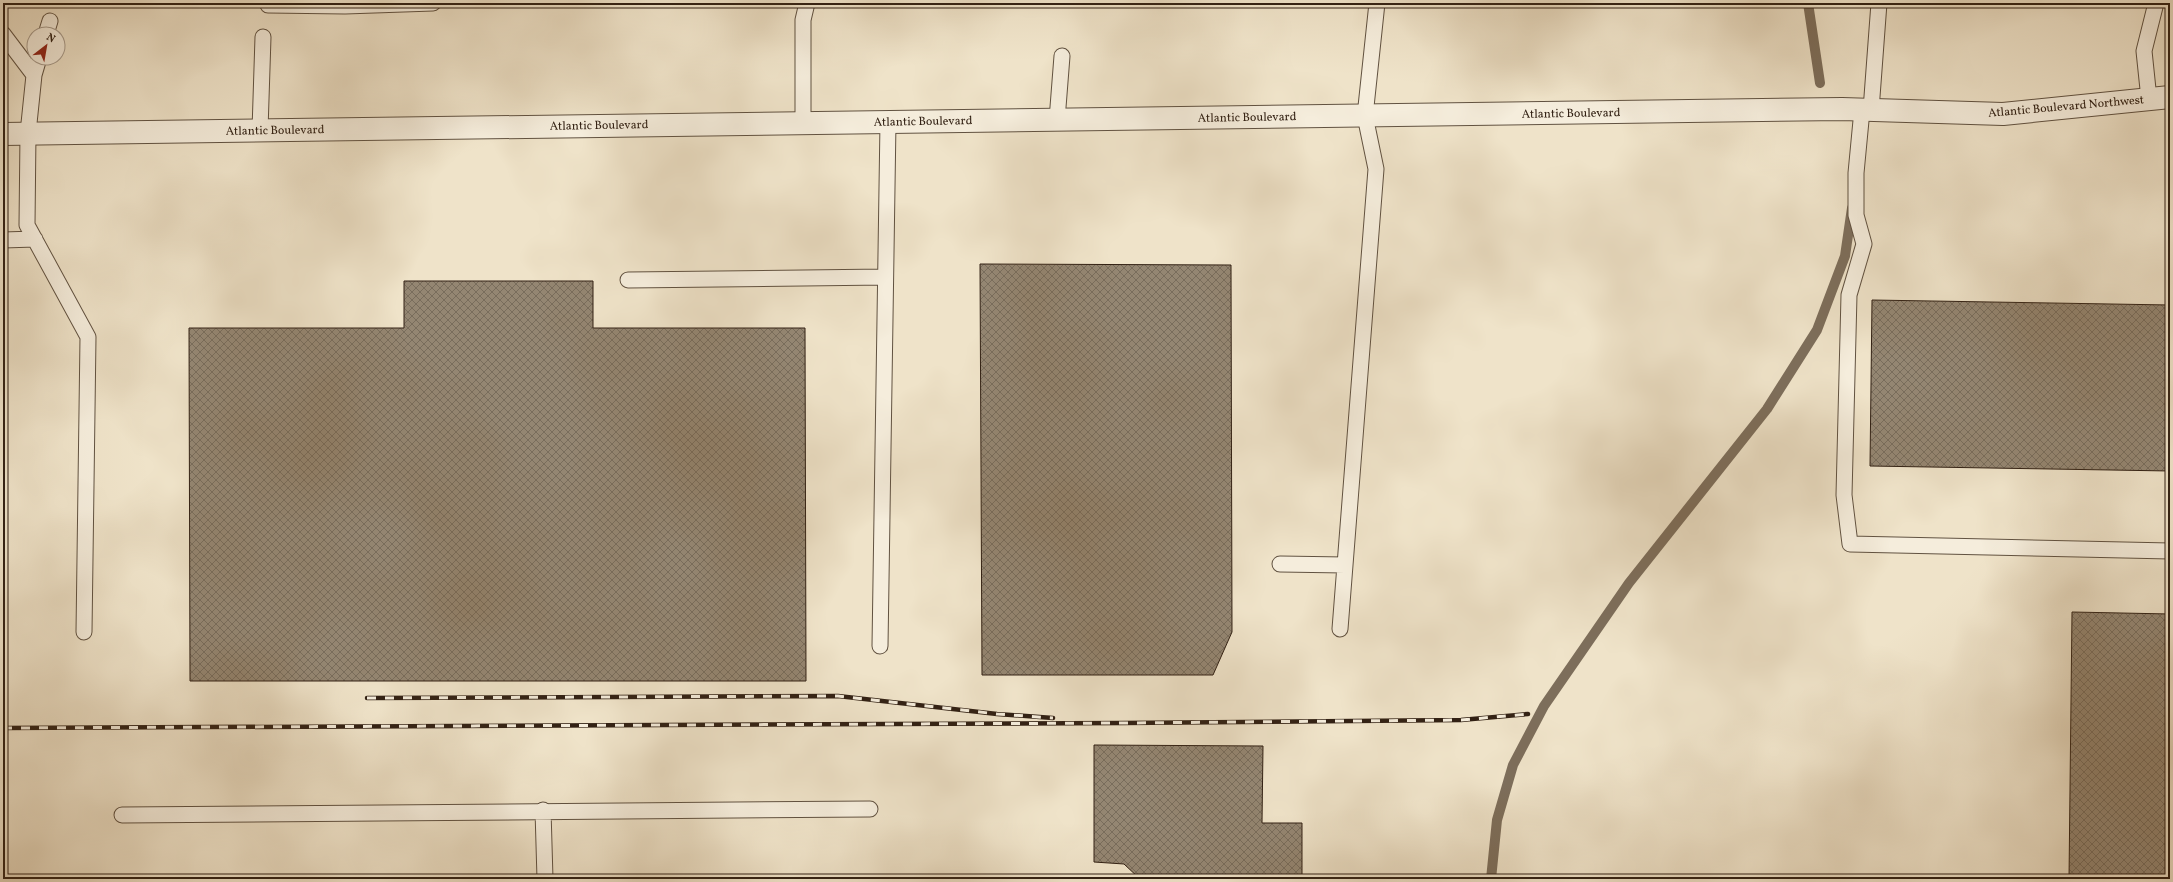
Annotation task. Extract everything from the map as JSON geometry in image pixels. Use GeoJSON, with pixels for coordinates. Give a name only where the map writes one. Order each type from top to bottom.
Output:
{"type":"FeatureCollection","features":[{"type":"Feature","properties":{"kind":"street","name":"Atlantic Boulevard Northwest"},"geometry":{"type":"LineString","coordinates":[[1858,110],[2003,114],[2170,97]]}},
{"type":"Feature","properties":{"kind":"street","name":"Atlantic Boulevard"},"geometry":{"type":"LineString","coordinates":[[3,134],[1858,110]]}},
{"type":"Feature","properties":{"kind":"lane"},"geometry":{"type":"LineString","coordinates":[[268,6],[433,3]]}},
{"type":"Feature","properties":{"kind":"lane"},"geometry":{"type":"LineString","coordinates":[[795,3],[802,20]]}},
{"type":"Feature","properties":{"kind":"lane"},"geometry":{"type":"LineString","coordinates":[[803,123],[802,20],[807,3]]}},
{"type":"Feature","properties":{"kind":"lane"},"geometry":{"type":"LineString","coordinates":[[1340,629],[1376,169],[1365,116],[1377,3]]}},
{"type":"Feature","properties":{"kind":"lane"},"geometry":{"type":"LineString","coordinates":[[1879,3],[1858,110],[1856,215],[1864,244],[1849,294],[1844,495],[1850,544],[2170,551]]}},
{"type":"Feature","properties":{"kind":"lane"},"geometry":{"type":"LineString","coordinates":[[2149,99],[2144,51],[2156,3]]}},
{"type":"Feature","properties":{"kind":"lane"},"geometry":{"type":"LineString","coordinates":[[3,34],[34,74]]}},
{"type":"Feature","properties":{"kind":"lane"},"geometry":{"type":"LineString","coordinates":[[260,130],[263,37]]}},
{"type":"Feature","properties":{"kind":"lane"},"geometry":{"type":"LineString","coordinates":[[1057,120],[1062,56]]}},
{"type":"Feature","properties":{"kind":"lane"},"geometry":{"type":"LineString","coordinates":[[36,66],[34,74],[28,133],[27,225],[88,337],[84,632]]}},
{"type":"Feature","properties":{"kind":"lane"},"geometry":{"type":"LineString","coordinates":[[880,646],[888,122]]}},
{"type":"Feature","properties":{"kind":"lane"},"geometry":{"type":"LineString","coordinates":[[3,240],[35,239]]}},
{"type":"Feature","properties":{"kind":"lane"},"geometry":{"type":"LineString","coordinates":[[628,280],[886,278]]}},
{"type":"Feature","properties":{"kind":"lane"},"geometry":{"type":"LineString","coordinates":[[1280,564],[1345,566]]}},
{"type":"Feature","properties":{"kind":"lane"},"geometry":{"type":"LineString","coordinates":[[122,815],[543,810],[870,809]]}},
{"type":"Feature","properties":{"kind":"lane"},"geometry":{"type":"LineString","coordinates":[[543,810],[545,879]]}},
{"type":"Feature","properties":{"kind":"building"},"geometry":{"type":"Polygon","coordinates":[[[980,264],[1231,265],[1232,632],[1213,675],[982,675],[980,264]]]}},
{"type":"Feature","properties":{"kind":"building"},"geometry":{"type":"Polygon","coordinates":[[[404,281],[593,281],[593,328],[805,328],[806,681],[190,681],[189,328],[404,328],[404,281]]]}},
{"type":"Feature","properties":{"kind":"building"},"geometry":{"type":"Polygon","coordinates":[[[1872,300],[2170,305],[2170,471],[1870,466],[1872,300]]]}},
{"type":"Feature","properties":{"kind":"building"},"geometry":{"type":"Polygon","coordinates":[[[2072,612],[2170,614],[2170,879],[2069,879],[2072,612]]]}},
{"type":"Feature","properties":{"kind":"building"},"geometry":{"type":"Polygon","coordinates":[[[1094,745],[1263,746],[1262,823],[1302,823],[1302,879],[1140,879],[1124,864],[1094,862],[1094,745]]]}},
{"type":"Feature","properties":{"kind":"waterway"},"geometry":{"type":"LineString","coordinates":[[1808,3],[1820,83]]}},
{"type":"Feature","properties":{"kind":"waterway"},"geometry":{"type":"LineString","coordinates":[[1491,879],[1497,820],[1513,765],[1544,706],[1629,583],[1767,409],[1817,330],[1845,256],[1852,208]]}},
{"type":"Feature","properties":{"kind":"railway"},"geometry":{"type":"LineString","coordinates":[[367,698],[838,696],[997,714],[1053,718]]}},
{"type":"Feature","properties":{"kind":"railway"},"geometry":{"type":"LineString","coordinates":[[3,728],[1461,720],[1528,714]]}}]}
